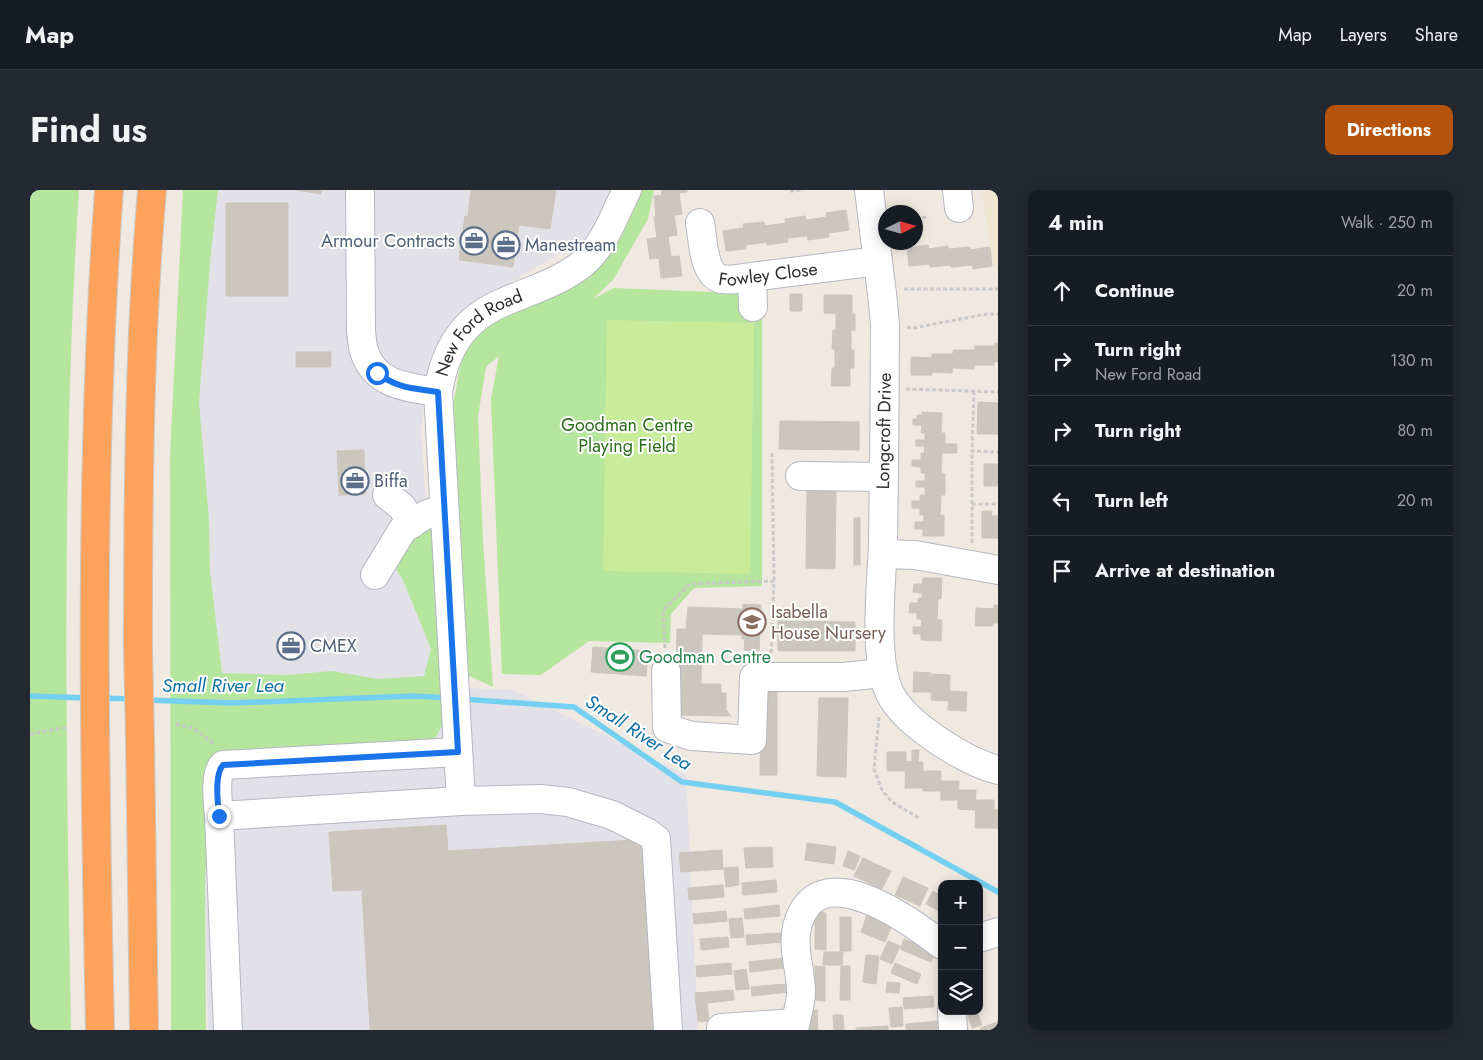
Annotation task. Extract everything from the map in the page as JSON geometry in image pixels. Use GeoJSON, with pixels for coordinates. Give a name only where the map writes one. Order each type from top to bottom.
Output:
{"type":"FeatureCollection","features":[{"type":"Feature","properties":{"kind":"highway"},"geometry":{"type":"LineString","coordinates":[[100,1030],[94,648],[96,457],[109,190]]}},
{"type":"Feature","properties":{"kind":"highway"},"geometry":{"type":"LineString","coordinates":[[144,1030],[138,648],[141,405],[152,190]]}},
{"type":"Feature","properties":{"kind":"street"},"geometry":{"type":"LineString","coordinates":[[360,190],[361,332],[364,351],[377,373],[389,382],[400,387],[438,392]]}},
{"type":"Feature","properties":{"kind":"street","name":"New Ford Road"},"geometry":{"type":"LineString","coordinates":[[461,801],[438,392],[445,360],[463,329],[487,309],[558,280],[583,263],[605,236],[627,190]]}},
{"type":"Feature","properties":{"kind":"street","name":"Longcroft Drive"},"geometry":{"type":"LineString","coordinates":[[869,190],[882,291],[884,325],[884,477],[880,648],[883,673],[892,698],[907,716],[924,731],[975,762],[998,770]]}},
{"type":"Feature","properties":{"kind":"street","name":"Fowley Close"},"geometry":{"type":"LineString","coordinates":[[700,223],[706,260],[710,272],[720,278],[733,280],[878,261]]}},
{"type":"Feature","properties":{"kind":"street"},"geometry":{"type":"LineString","coordinates":[[752,277],[752,308]]}},
{"type":"Feature","properties":{"kind":"street"},"geometry":{"type":"LineString","coordinates":[[800,476],[884,477]]}},
{"type":"Feature","properties":{"kind":"street"},"geometry":{"type":"LineString","coordinates":[[387,495],[402,507],[412,524]]}},
{"type":"Feature","properties":{"kind":"street"},"geometry":{"type":"LineString","coordinates":[[375,575],[403,529],[427,514],[444,509]]}},
{"type":"Feature","properties":{"kind":"street"},"geometry":{"type":"LineString","coordinates":[[883,554],[915,555],[998,570]]}},
{"type":"Feature","properties":{"kind":"street"},"geometry":{"type":"LineString","coordinates":[[666,671],[667,728],[691,736],[752,740],[754,677],[844,677],[883,673]]}},
{"type":"Feature","properties":{"kind":"street"},"geometry":{"type":"LineString","coordinates":[[228,1030],[218,784],[220,769],[223,765],[457,739]]}},
{"type":"Feature","properties":{"kind":"street"},"geometry":{"type":"LineString","coordinates":[[219,816],[461,801],[540,799],[568,802],[612,815],[648,833],[656,840],[668,1030]]}},
{"type":"Feature","properties":{"kind":"street"},"geometry":{"type":"LineString","coordinates":[[721,1028],[794,1027],[801,993],[796,947],[797,927],[802,914],[815,898],[824,894],[842,892],[863,896],[905,919],[938,942]]}},
{"type":"Feature","properties":{"kind":"street"},"geometry":{"type":"LineString","coordinates":[[983,937],[998,932]]}},
{"type":"Feature","properties":{"kind":"street"},"geometry":{"type":"LineString","coordinates":[[952,1015],[953,1030]]}},
{"type":"Feature","properties":{"kind":"path"},"geometry":{"type":"LineString","coordinates":[[790,191],[801,190]]}},
{"type":"Feature","properties":{"kind":"path"},"geometry":{"type":"LineString","coordinates":[[923,217],[928,217]]}},
{"type":"Feature","properties":{"kind":"path"},"geometry":{"type":"LineString","coordinates":[[882,291],[902,289],[998,289]]}},
{"type":"Feature","properties":{"kind":"path"},"geometry":{"type":"LineString","coordinates":[[884,325],[913,328],[998,314]]}},
{"type":"Feature","properties":{"kind":"path"},"geometry":{"type":"LineString","coordinates":[[885,389],[998,392]]}},
{"type":"Feature","properties":{"kind":"path"},"geometry":{"type":"LineString","coordinates":[[967,565],[972,548],[974,391]]}},
{"type":"Feature","properties":{"kind":"path"},"geometry":{"type":"LineString","coordinates":[[972,451],[998,452]]}},
{"type":"Feature","properties":{"kind":"path"},"geometry":{"type":"LineString","coordinates":[[771,676],[774,581],[772,453]]}},
{"type":"Feature","properties":{"kind":"path"},"geometry":{"type":"LineString","coordinates":[[972,504],[998,504]]}},
{"type":"Feature","properties":{"kind":"path"},"geometry":{"type":"LineString","coordinates":[[666,671],[664,610],[690,584],[774,581]]}},
{"type":"Feature","properties":{"kind":"path"},"geometry":{"type":"LineString","coordinates":[[892,698],[879,708],[874,769],[882,790],[892,802],[919,818]]}},
{"type":"Feature","properties":{"kind":"path"},"geometry":{"type":"LineString","coordinates":[[176,724],[193,728],[221,749]]}},
{"type":"Feature","properties":{"kind":"path"},"geometry":{"type":"LineString","coordinates":[[30,734],[68,727]]}},
{"type":"Feature","properties":{"kind":"shaded area"},"geometry":{"type":"Polygon","coordinates":[[[197,190],[613,190],[604,213],[587,237],[471,306],[426,390],[421,430],[439,687],[513,690],[686,775],[698,1030],[208,1030],[201,684],[197,190]]]}},
{"type":"Feature","properties":{"kind":"shaded area"},"geometry":{"type":"Polygon","coordinates":[[[982,190],[998,190],[998,264],[993,265],[982,190]]]}},
{"type":"Feature","properties":{"kind":"green space"},"geometry":{"type":"Polygon","coordinates":[[[30,190],[79,190],[69,400],[66,610],[71,1030],[30,1030],[30,190]]]}},
{"type":"Feature","properties":{"kind":"green space"},"geometry":{"type":"Polygon","coordinates":[[[183,190],[218,190],[199,402],[209,519],[210,571],[222,673],[286,675],[332,671],[378,679],[424,676],[431,649],[403,580],[392,563],[410,542],[434,527],[445,721],[434,740],[237,755],[211,802],[205,880],[206,1030],[171,1030],[170,457],[183,190]]]}},
{"type":"Feature","properties":{"kind":"green space","name":"Goodman Centre Playing Field"},"geometry":{"type":"Polygon","coordinates":[[[639,190],[654,190],[648,219],[613,280],[593,299],[614,288],[762,294],[762,586],[694,588],[671,614],[670,643],[589,641],[541,675],[502,674],[491,399],[499,356],[486,367],[478,416],[483,542],[493,687],[465,674],[451,416],[461,362],[479,327],[523,304],[639,190]]]}},
{"type":"Feature","properties":{"kind":"green space"},"geometry":{"type":"Polygon","coordinates":[[[607,320],[754,323],[750,574],[603,571],[607,320]]]}},
{"type":"Feature","properties":{"kind":"building"},"geometry":{"type":"Polygon","coordinates":[[[296,190],[322,190],[321,194],[296,190]]]}},
{"type":"Feature","properties":{"kind":"building"},"geometry":{"type":"Polygon","coordinates":[[[471,190],[556,190],[550,229],[504,223],[503,231],[491,229],[493,220],[468,216],[471,190]]]}},
{"type":"Feature","properties":{"kind":"building"},"geometry":{"type":"Polygon","coordinates":[[[661,190],[687,190],[687,192],[662,195],[661,190]]]}},
{"type":"Feature","properties":{"kind":"building"},"geometry":{"type":"Polygon","coordinates":[[[679,193],[682,214],[656,217],[654,196],[679,193]]]}},
{"type":"Feature","properties":{"kind":"building"},"geometry":{"type":"Polygon","coordinates":[[[226,203],[288,203],[288,296],[226,296],[226,203]]]}},
{"type":"Feature","properties":{"kind":"building"},"geometry":{"type":"Polygon","coordinates":[[[846,210],[849,230],[829,233],[826,213],[846,210]]]}},
{"type":"Feature","properties":{"kind":"building"},"geometry":{"type":"Polygon","coordinates":[[[674,215],[677,235],[657,238],[654,217],[674,215]]]}},
{"type":"Feature","properties":{"kind":"building"},"geometry":{"type":"Polygon","coordinates":[[[465,216],[493,220],[491,229],[503,231],[504,223],[519,225],[513,267],[459,260],[465,216]]]}},
{"type":"Feature","properties":{"kind":"building"},"geometry":{"type":"Polygon","coordinates":[[[805,216],[808,236],[788,238],[785,219],[805,216]]]}},
{"type":"Feature","properties":{"kind":"building"},"geometry":{"type":"Polygon","coordinates":[[[827,217],[829,237],[808,240],[806,220],[827,217]]]}},
{"type":"Feature","properties":{"kind":"building"},"geometry":{"type":"Polygon","coordinates":[[[764,222],[767,242],[746,245],[743,224],[764,222]]]}},
{"type":"Feature","properties":{"kind":"building"},"geometry":{"type":"Polygon","coordinates":[[[786,223],[788,242],[767,245],[765,226],[786,223]]]}},
{"type":"Feature","properties":{"kind":"building"},"geometry":{"type":"Polygon","coordinates":[[[743,228],[746,249],[726,251],[723,231],[743,228]]]}},
{"type":"Feature","properties":{"kind":"building"},"geometry":{"type":"Polygon","coordinates":[[[668,236],[671,257],[650,259],[647,239],[668,236]]]}},
{"type":"Feature","properties":{"kind":"building"},"geometry":{"type":"Polygon","coordinates":[[[928,245],[930,264],[909,266],[907,250],[923,250],[923,246],[928,245]]]}},
{"type":"Feature","properties":{"kind":"building"},"geometry":{"type":"Polygon","coordinates":[[[948,246],[951,265],[930,267],[928,249],[948,246]]]}},
{"type":"Feature","properties":{"kind":"building"},"geometry":{"type":"Polygon","coordinates":[[[970,247],[972,265],[951,267],[949,249],[970,247]]]}},
{"type":"Feature","properties":{"kind":"building"},"geometry":{"type":"Polygon","coordinates":[[[990,247],[992,266],[973,269],[970,250],[990,247]]]}},
{"type":"Feature","properties":{"kind":"building"},"geometry":{"type":"Polygon","coordinates":[[[679,256],[682,276],[661,278],[659,258],[679,256]]]}},
{"type":"Feature","properties":{"kind":"building"},"geometry":{"type":"Polygon","coordinates":[[[790,294],[802,294],[802,311],[790,311],[790,294]]]}},
{"type":"Feature","properties":{"kind":"building"},"geometry":{"type":"Polygon","coordinates":[[[824,295],[852,295],[852,314],[824,313],[824,295]]]}},
{"type":"Feature","properties":{"kind":"building"},"geometry":{"type":"Polygon","coordinates":[[[836,314],[855,314],[855,330],[836,330],[836,314]]]}},
{"type":"Feature","properties":{"kind":"building"},"geometry":{"type":"Polygon","coordinates":[[[833,330],[851,330],[851,350],[832,349],[833,330]]]}},
{"type":"Feature","properties":{"kind":"building"},"geometry":{"type":"Polygon","coordinates":[[[995,343],[998,343],[998,362],[994,361],[995,343]]]}},
{"type":"Feature","properties":{"kind":"building"},"geometry":{"type":"Polygon","coordinates":[[[975,346],[995,346],[994,365],[974,365],[975,346]]]}},
{"type":"Feature","properties":{"kind":"building"},"geometry":{"type":"Polygon","coordinates":[[[835,349],[854,350],[854,368],[835,368],[835,349]]]}},
{"type":"Feature","properties":{"kind":"building"},"geometry":{"type":"Polygon","coordinates":[[[953,350],[974,350],[974,369],[953,368],[953,350]]]}},
{"type":"Feature","properties":{"kind":"building"},"geometry":{"type":"Polygon","coordinates":[[[296,352],[331,352],[331,367],[296,367],[296,352]]]}},
{"type":"Feature","properties":{"kind":"building"},"geometry":{"type":"Polygon","coordinates":[[[932,354],[953,354],[952,373],[932,372],[932,354]]]}},
{"type":"Feature","properties":{"kind":"building"},"geometry":{"type":"Polygon","coordinates":[[[911,357],[932,358],[932,375],[911,375],[911,357]]]}},
{"type":"Feature","properties":{"kind":"building"},"geometry":{"type":"Polygon","coordinates":[[[832,368],[850,368],[850,386],[831,386],[832,368]]]}},
{"type":"Feature","properties":{"kind":"building"},"geometry":{"type":"Polygon","coordinates":[[[978,402],[998,403],[998,434],[977,434],[978,402]]]}},
{"type":"Feature","properties":{"kind":"building"},"geometry":{"type":"Polygon","coordinates":[[[922,412],[942,413],[941,433],[921,433],[922,425],[913,425],[913,419],[917,419],[917,415],[922,415],[922,412]]]}},
{"type":"Feature","properties":{"kind":"building"},"geometry":{"type":"Polygon","coordinates":[[[780,421],[859,422],[859,450],[779,449],[780,421]]]}},
{"type":"Feature","properties":{"kind":"building"},"geometry":{"type":"Polygon","coordinates":[[[925,433],[945,433],[945,444],[957,444],[957,453],[924,453],[925,446],[916,446],[916,440],[925,440],[925,433]]]}},
{"type":"Feature","properties":{"kind":"building"},"geometry":{"type":"Polygon","coordinates":[[[364,450],[365,494],[339,495],[337,451],[364,450]]]}},
{"type":"Feature","properties":{"kind":"building"},"geometry":{"type":"Polygon","coordinates":[[[921,453],[942,453],[941,474],[921,473],[921,467],[912,466],[912,460],[921,460],[921,453]]]}},
{"type":"Feature","properties":{"kind":"building"},"geometry":{"type":"Polygon","coordinates":[[[984,464],[998,464],[998,486],[984,486],[984,464]]]}},
{"type":"Feature","properties":{"kind":"building"},"geometry":{"type":"Polygon","coordinates":[[[925,474],[945,474],[945,495],[925,495],[925,487],[916,487],[916,481],[925,481],[925,474]]]}},
{"type":"Feature","properties":{"kind":"building"},"geometry":{"type":"Polygon","coordinates":[[[807,490],[836,490],[835,569],[806,568],[807,490]]]}},
{"type":"Feature","properties":{"kind":"building"},"geometry":{"type":"Polygon","coordinates":[[[920,495],[941,495],[940,515],[920,515],[920,508],[912,508],[912,501],[920,501],[920,495]]]}},
{"type":"Feature","properties":{"kind":"building"},"geometry":{"type":"Polygon","coordinates":[[[982,511],[992,511],[991,516],[998,516],[998,538],[982,538],[982,511]]]}},
{"type":"Feature","properties":{"kind":"building"},"geometry":{"type":"Polygon","coordinates":[[[924,515],[944,515],[944,536],[923,536],[923,529],[915,529],[915,522],[924,522],[924,515]]]}},
{"type":"Feature","properties":{"kind":"building"},"geometry":{"type":"Polygon","coordinates":[[[854,518],[860,518],[860,565],[854,565],[854,518]]]}},
{"type":"Feature","properties":{"kind":"building"},"geometry":{"type":"Polygon","coordinates":[[[923,578],[942,578],[941,599],[922,598],[922,593],[913,592],[914,584],[922,584],[923,578]]]}},
{"type":"Feature","properties":{"kind":"building"},"geometry":{"type":"Polygon","coordinates":[[[918,598],[938,599],[937,620],[917,619],[917,613],[909,613],[910,603],[918,603],[918,598]]]}},
{"type":"Feature","properties":{"kind":"building","name":"Isabella House Nursery"},"geometry":{"type":"Polygon","coordinates":[[[743,604],[761,605],[759,651],[744,650],[745,639],[742,639],[743,604]]]}},
{"type":"Feature","properties":{"kind":"building"},"geometry":{"type":"Polygon","coordinates":[[[994,605],[998,605],[998,623],[993,623],[994,605]]]}},
{"type":"Feature","properties":{"kind":"building"},"geometry":{"type":"Polygon","coordinates":[[[688,607],[743,609],[742,635],[702,634],[701,684],[721,684],[721,693],[726,693],[726,710],[731,716],[677,715],[677,629],[686,629],[688,607]]]}},
{"type":"Feature","properties":{"kind":"building"},"geometry":{"type":"Polygon","coordinates":[[[976,608],[994,609],[993,626],[975,626],[976,608]]]}},
{"type":"Feature","properties":{"kind":"building"},"geometry":{"type":"Polygon","coordinates":[[[922,619],[942,620],[941,641],[921,640],[921,634],[913,634],[913,627],[921,627],[922,619]]]}},
{"type":"Feature","properties":{"kind":"building"},"geometry":{"type":"Polygon","coordinates":[[[778,621],[855,622],[855,651],[778,651],[778,621]]]}},
{"type":"Feature","properties":{"kind":"building","name":"Goodman Centre"},"geometry":{"type":"Polygon","coordinates":[[[593,647],[648,651],[646,676],[591,672],[593,647]]]}},
{"type":"Feature","properties":{"kind":"building"},"geometry":{"type":"Polygon","coordinates":[[[914,672],[931,673],[931,692],[913,692],[914,672]]]}},
{"type":"Feature","properties":{"kind":"building"},"geometry":{"type":"Polygon","coordinates":[[[932,674],[950,675],[949,701],[931,700],[932,674]]]}},
{"type":"Feature","properties":{"kind":"building"},"geometry":{"type":"Polygon","coordinates":[[[761,689],[777,689],[777,775],[760,775],[761,689]]]}},
{"type":"Feature","properties":{"kind":"building"},"geometry":{"type":"Polygon","coordinates":[[[949,691],[967,692],[966,711],[948,710],[949,691]]]}},
{"type":"Feature","properties":{"kind":"building"},"geometry":{"type":"Polygon","coordinates":[[[819,698],[848,698],[846,777],[817,776],[819,698]]]}},
{"type":"Feature","properties":{"kind":"building"},"geometry":{"type":"Polygon","coordinates":[[[912,750],[919,750],[918,762],[923,762],[923,788],[905,788],[906,761],[912,762],[912,750]]]}},
{"type":"Feature","properties":{"kind":"building"},"geometry":{"type":"Polygon","coordinates":[[[887,752],[906,752],[906,771],[887,771],[887,752]]]}},
{"type":"Feature","properties":{"kind":"building"},"geometry":{"type":"Polygon","coordinates":[[[923,771],[941,771],[941,791],[923,791],[923,771]]]}},
{"type":"Feature","properties":{"kind":"building"},"geometry":{"type":"Polygon","coordinates":[[[941,781],[959,781],[958,800],[941,800],[941,781]]]}},
{"type":"Feature","properties":{"kind":"building"},"geometry":{"type":"Polygon","coordinates":[[[958,790],[976,790],[975,810],[958,809],[958,790]]]}},
{"type":"Feature","properties":{"kind":"building"},"geometry":{"type":"Polygon","coordinates":[[[976,800],[994,800],[994,828],[975,828],[976,800]]]}},
{"type":"Feature","properties":{"kind":"building"},"geometry":{"type":"Polygon","coordinates":[[[994,810],[998,810],[998,828],[994,828],[994,810]]]}},
{"type":"Feature","properties":{"kind":"building"},"geometry":{"type":"Polygon","coordinates":[[[446,825],[448,851],[650,839],[661,1030],[370,1030],[362,890],[333,891],[329,832],[446,825]]]}},
{"type":"Feature","properties":{"kind":"building"},"geometry":{"type":"Polygon","coordinates":[[[807,843],[836,847],[834,864],[805,860],[807,843]]]}},
{"type":"Feature","properties":{"kind":"building"},"geometry":{"type":"Polygon","coordinates":[[[772,847],[773,867],[746,868],[744,848],[772,847]]]}},
{"type":"Feature","properties":{"kind":"building"},"geometry":{"type":"Polygon","coordinates":[[[722,850],[723,869],[681,872],[679,853],[722,850]]]}},
{"type":"Feature","properties":{"kind":"building"},"geometry":{"type":"Polygon","coordinates":[[[848,851],[860,856],[854,870],[843,866],[848,851]]]}},
{"type":"Feature","properties":{"kind":"building"},"geometry":{"type":"Polygon","coordinates":[[[863,858],[891,871],[882,889],[854,876],[863,858]]]}},
{"type":"Feature","properties":{"kind":"building"},"geometry":{"type":"Polygon","coordinates":[[[738,867],[739,885],[726,887],[724,868],[738,867]]]}},
{"type":"Feature","properties":{"kind":"building"},"geometry":{"type":"Polygon","coordinates":[[[903,877],[928,888],[920,906],[895,895],[903,877]]]}},
{"type":"Feature","properties":{"kind":"building"},"geometry":{"type":"Polygon","coordinates":[[[776,880],[777,892],[743,895],[742,883],[776,880]]]}},
{"type":"Feature","properties":{"kind":"building"},"geometry":{"type":"Polygon","coordinates":[[[723,885],[724,897],[689,900],[688,888],[723,885]]]}},
{"type":"Feature","properties":{"kind":"building"},"geometry":{"type":"Polygon","coordinates":[[[933,891],[938,894],[938,910],[926,904],[933,891]]]}},
{"type":"Feature","properties":{"kind":"building"},"geometry":{"type":"Polygon","coordinates":[[[779,905],[780,916],[745,919],[744,909],[779,905]]]}},
{"type":"Feature","properties":{"kind":"building"},"geometry":{"type":"Polygon","coordinates":[[[726,911],[727,921],[694,924],[693,914],[726,911]]]}},
{"type":"Feature","properties":{"kind":"building"},"geometry":{"type":"Polygon","coordinates":[[[815,912],[826,913],[826,950],[815,949],[815,912]]]}},
{"type":"Feature","properties":{"kind":"building"},"geometry":{"type":"Polygon","coordinates":[[[867,915],[892,925],[885,942],[861,932],[867,915]]]}},
{"type":"Feature","properties":{"kind":"building"},"geometry":{"type":"Polygon","coordinates":[[[840,917],[851,917],[851,951],[840,951],[840,917]]]}},
{"type":"Feature","properties":{"kind":"building"},"geometry":{"type":"Polygon","coordinates":[[[742,918],[744,937],[731,938],[729,919],[742,918]]]}},
{"type":"Feature","properties":{"kind":"building"},"geometry":{"type":"Polygon","coordinates":[[[782,933],[782,942],[747,945],[746,935],[782,933]]]}},
{"type":"Feature","properties":{"kind":"building"},"geometry":{"type":"Polygon","coordinates":[[[728,937],[729,947],[701,950],[700,939],[728,937]]]}},
{"type":"Feature","properties":{"kind":"building"},"geometry":{"type":"Polygon","coordinates":[[[904,939],[935,952],[931,962],[900,949],[904,939]]]}},
{"type":"Feature","properties":{"kind":"building"},"geometry":{"type":"Polygon","coordinates":[[[888,941],[900,946],[892,964],[880,959],[888,941]]]}},
{"type":"Feature","properties":{"kind":"building"},"geometry":{"type":"Polygon","coordinates":[[[824,952],[843,952],[842,965],[823,965],[824,952]]]}},
{"type":"Feature","properties":{"kind":"building"},"geometry":{"type":"Polygon","coordinates":[[[866,955],[879,956],[876,984],[863,982],[866,955]]]}},
{"type":"Feature","properties":{"kind":"building"},"geometry":{"type":"Polygon","coordinates":[[[784,958],[785,968],[750,972],[749,962],[784,958]]]}},
{"type":"Feature","properties":{"kind":"building"},"geometry":{"type":"Polygon","coordinates":[[[731,963],[732,974],[697,977],[696,966],[731,963]]]}},
{"type":"Feature","properties":{"kind":"building"},"geometry":{"type":"Polygon","coordinates":[[[895,963],[921,974],[917,984],[891,973],[895,963]]]}},
{"type":"Feature","properties":{"kind":"building"},"geometry":{"type":"Polygon","coordinates":[[[815,966],[825,967],[825,1001],[814,1000],[815,966]]]}},
{"type":"Feature","properties":{"kind":"building"},"geometry":{"type":"Polygon","coordinates":[[[841,966],[850,966],[850,1000],[840,1000],[841,966]]]}},
{"type":"Feature","properties":{"kind":"building"},"geometry":{"type":"Polygon","coordinates":[[[746,969],[749,989],[736,990],[734,971],[746,969]]]}},
{"type":"Feature","properties":{"kind":"building"},"geometry":{"type":"Polygon","coordinates":[[[887,982],[900,983],[899,993],[886,992],[887,982]]]}},
{"type":"Feature","properties":{"kind":"building"},"geometry":{"type":"Polygon","coordinates":[[[787,984],[788,992],[752,996],[751,987],[787,984]]]}},
{"type":"Feature","properties":{"kind":"building"},"geometry":{"type":"Polygon","coordinates":[[[733,990],[734,1000],[707,1003],[709,1021],[698,1022],[695,993],[733,990]]]}},
{"type":"Feature","properties":{"kind":"building"},"geometry":{"type":"Polygon","coordinates":[[[933,996],[934,1007],[904,1009],[903,998],[933,996]]]}},
{"type":"Feature","properties":{"kind":"building"},"geometry":{"type":"Polygon","coordinates":[[[902,1007],[903,1026],[891,1027],[889,1008],[902,1007]]]}},
{"type":"Feature","properties":{"kind":"building"},"geometry":{"type":"Polygon","coordinates":[[[817,1010],[818,1030],[808,1030],[807,1011],[817,1010]]]}},
{"type":"Feature","properties":{"kind":"building"},"geometry":{"type":"Polygon","coordinates":[[[833,1015],[843,1015],[844,1030],[834,1030],[833,1015]]]}},
{"type":"Feature","properties":{"kind":"building"},"geometry":{"type":"Polygon","coordinates":[[[968,1015],[978,1015],[982,1025],[972,1028],[968,1015]]]}},
{"type":"Feature","properties":{"kind":"building"},"geometry":{"type":"Polygon","coordinates":[[[938,1021],[939,1030],[906,1030],[906,1024],[938,1021]]]}},
{"type":"Feature","properties":{"kind":"building"},"geometry":{"type":"Polygon","coordinates":[[[998,1022],[998,1030],[981,1030],[980,1028],[998,1022]]]}},
{"type":"Feature","properties":{"kind":"building"},"geometry":{"type":"Polygon","coordinates":[[[888,1026],[888,1030],[856,1030],[856,1028],[888,1026]]]}},
{"type":"Feature","properties":{"kind":"waterway","name":"Small River Lea"},"geometry":{"type":"LineString","coordinates":[[30,696],[87,698]]}},
{"type":"Feature","properties":{"kind":"waterway","name":"Small River Lea"},"geometry":{"type":"LineString","coordinates":[[146,700],[232,703],[413,696],[449,698]]}},
{"type":"Feature","properties":{"kind":"waterway","name":"Small River Lea"},"geometry":{"type":"LineString","coordinates":[[101,698],[132,699]]}},
{"type":"Feature","properties":{"kind":"waterway","name":"Small River Lea"},"geometry":{"type":"LineString","coordinates":[[463,699],[574,707],[682,782],[835,802],[998,892]]}},
{"type":"Feature","properties":{"kind":"place","name":"Armour Contracts"},"geometry":{"type":"Point","coordinates":[474,241]}},
{"type":"Feature","properties":{"kind":"place","name":"Manestream"},"geometry":{"type":"Point","coordinates":[506,245]}},
{"type":"Feature","properties":{"kind":"place","name":"Biffa"},"geometry":{"type":"Point","coordinates":[355,481]}},
{"type":"Feature","properties":{"kind":"place","name":"Isabella House Nursery"},"geometry":{"type":"Point","coordinates":[752,622]}},
{"type":"Feature","properties":{"kind":"place","name":"CMEX"},"geometry":{"type":"Point","coordinates":[291,646]}},
{"type":"Feature","properties":{"kind":"place","name":"Goodman Centre"},"geometry":{"type":"Point","coordinates":[620,657]}},
{"type":"Feature","properties":{"kind":"route"},"geometry":{"type":"LineString","coordinates":[[219,816],[218,784],[220,769],[223,765],[458,752],[438,392],[400,387],[377,373]]}}]}
